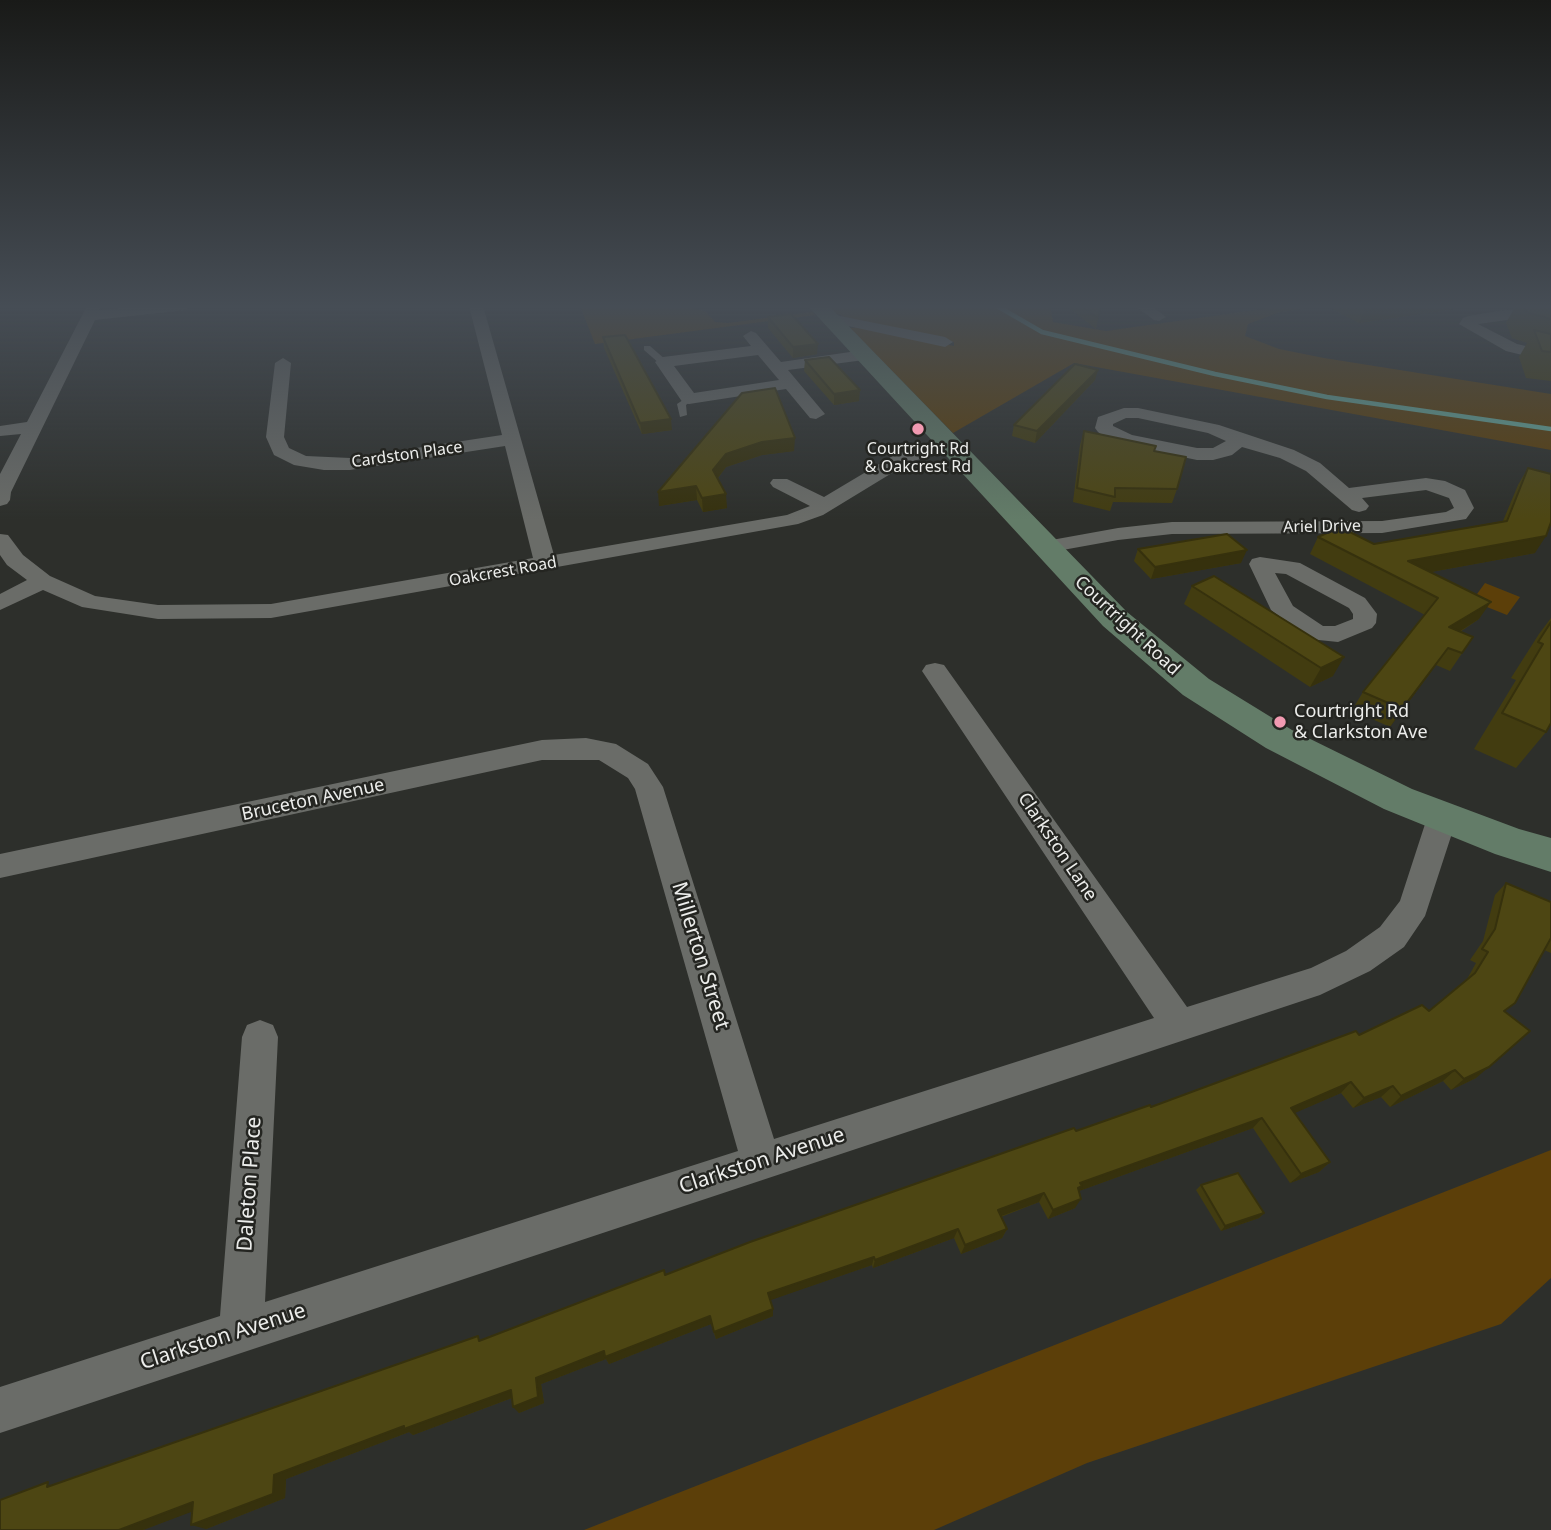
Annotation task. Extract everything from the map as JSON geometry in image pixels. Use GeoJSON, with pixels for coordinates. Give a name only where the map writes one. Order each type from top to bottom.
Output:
{"type":"FeatureCollection","features":[{"type":"Feature","properties":{"kind":"street"},"geometry":{"type":"LineString","coordinates":[[0,500],[1,492],[58,377]]}},
{"type":"Feature","properties":{"kind":"street","name":"Cardston Place"},"geometry":{"type":"LineString","coordinates":[[281,377],[275,437],[281,451],[301,461],[350,464],[512,439]]}},
{"type":"Feature","properties":{"kind":"street"},"geometry":{"type":"LineString","coordinates":[[495,377],[546,564]]}},
{"type":"Feature","properties":{"kind":"street"},"geometry":{"type":"LineString","coordinates":[[671,377],[686,407],[788,384]]}},
{"type":"Feature","properties":{"kind":"street"},"geometry":{"type":"LineString","coordinates":[[783,377],[816,414]]}},
{"type":"Feature","properties":{"kind":"street","name":"Courtright Road"},"geometry":{"type":"LineString","coordinates":[[885,377],[1122,626],[1196,687],[1313,757],[1442,818],[1551,855]]}},
{"type":"Feature","properties":{"kind":"street"},"geometry":{"type":"LineString","coordinates":[[1236,439],[1226,452],[1197,454],[1112,435],[1104,428],[1104,421],[1111,416],[1138,413],[1213,429],[1236,439],[1287,454],[1312,467],[1381,527]]}},
{"type":"Feature","properties":{"kind":"street"},"geometry":{"type":"LineString","coordinates":[[0,431],[33,427]]}},
{"type":"Feature","properties":{"kind":"street","name":"Oakcrest Road"},"geometry":{"type":"LineString","coordinates":[[0,540],[15,560],[42,582],[90,602],[158,612],[233,613],[314,605],[791,520],[824,506],[903,458],[949,445]]}},
{"type":"Feature","properties":{"kind":"street"},"geometry":{"type":"LineString","coordinates":[[780,483],[824,506]]}},
{"type":"Feature","properties":{"kind":"street","name":"Ariel Drive"},"geometry":{"type":"LineString","coordinates":[[1046,547],[1118,534],[1172,528],[1381,527],[1446,518],[1459,515],[1464,508],[1458,494],[1438,485],[1426,484],[1346,494]]}},
{"type":"Feature","properties":{"kind":"street"},"geometry":{"type":"LineString","coordinates":[[1239,528],[1261,565]]}},
{"type":"Feature","properties":{"kind":"street"},"geometry":{"type":"LineString","coordinates":[[0,603],[42,582]]}},
{"type":"Feature","properties":{"kind":"street","name":"Clarkston Lane"},"geometry":{"type":"LineString","coordinates":[[935,671],[1178,1024]]}},
{"type":"Feature","properties":{"kind":"street","name":"Bruceton Avenue"},"geometry":{"type":"LineString","coordinates":[[0,866],[542,750],[586,748],[606,751],[624,760]]}},
{"type":"Feature","properties":{"kind":"street","name":"Millerton Street"},"geometry":{"type":"LineString","coordinates":[[624,760],[638,771],[649,787],[761,1161]]}},
{"type":"Feature","properties":{"kind":"street","name":"Clarkston Avenue"},"geometry":{"type":"LineString","coordinates":[[0,1410],[1178,1024],[1320,980],[1358,961],[1392,937],[1414,907],[1442,818]]}},
{"type":"Feature","properties":{"kind":"street","name":"Daleton Place"},"geometry":{"type":"LineString","coordinates":[[241,1332],[260,1037]]}},
{"type":"Feature","properties":{"kind":"shaded area"},"geometry":{"type":"Polygon","coordinates":[[[898,377],[1049,377],[953,433],[898,377]]]}},
{"type":"Feature","properties":{"kind":"shaded area"},"geometry":{"type":"Polygon","coordinates":[[[1153,377],[1446,377],[1551,394],[1551,450],[1153,377]]]}},
{"type":"Feature","properties":{"kind":"shaded area"},"geometry":{"type":"Polygon","coordinates":[[[1485,583],[1520,597],[1507,615],[1472,601],[1485,583]]]}},
{"type":"Feature","properties":{"kind":"shaded area"},"geometry":{"type":"Polygon","coordinates":[[[1551,1150],[1551,1278],[1501,1324],[1087,1463],[934,1530],[584,1530],[1551,1150]]]}},
{"type":"Feature","properties":{"kind":"building"},"geometry":{"type":"Polygon","coordinates":[[[620,377],[648,377],[671,419],[640,423],[620,377]]]}},
{"type":"Feature","properties":{"kind":"building"},"geometry":{"type":"Polygon","coordinates":[[[820,377],[848,377],[860,390],[834,394],[820,377]]]}},
{"type":"Feature","properties":{"kind":"building"},"geometry":{"type":"Polygon","coordinates":[[[1062,377],[1091,377],[1037,431],[1014,425],[1062,377]]]}},
{"type":"Feature","properties":{"kind":"building"},"geometry":{"type":"Polygon","coordinates":[[[775,388],[795,438],[762,442],[726,454],[713,470],[726,494],[702,498],[696,486],[658,492],[742,393],[775,388]]]}},
{"type":"Feature","properties":{"kind":"building"},"geometry":{"type":"Polygon","coordinates":[[[1084,431],[1156,446],[1154,451],[1186,457],[1177,489],[1115,488],[1115,497],[1077,488],[1084,431]]]}},
{"type":"Feature","properties":{"kind":"building"},"geometry":{"type":"Polygon","coordinates":[[[1528,468],[1551,474],[1551,522],[1546,536],[1408,561],[1491,602],[1449,627],[1473,637],[1462,653],[1448,648],[1402,709],[1363,692],[1438,598],[1318,537],[1340,527],[1374,544],[1507,521],[1528,468]]]}},
{"type":"Feature","properties":{"kind":"building"},"geometry":{"type":"Polygon","coordinates":[[[1227,534],[1247,550],[1155,567],[1138,549],[1227,534]]]}},
{"type":"Feature","properties":{"kind":"building"},"geometry":{"type":"Polygon","coordinates":[[[1214,576],[1344,657],[1321,668],[1192,586],[1214,576]]]}},
{"type":"Feature","properties":{"kind":"building"},"geometry":{"type":"Polygon","coordinates":[[[1551,622],[1551,723],[1546,732],[1502,713],[1543,644],[1538,642],[1551,622]]]}},
{"type":"Feature","properties":{"kind":"building"},"geometry":{"type":"Polygon","coordinates":[[[1506,883],[1551,902],[1551,938],[1515,1003],[1504,1011],[1530,1031],[1489,1067],[1464,1079],[1455,1070],[1401,1096],[1393,1086],[1364,1098],[1351,1082],[1291,1108],[1330,1162],[1301,1174],[1262,1118],[1080,1183],[1082,1186],[1078,1188],[1081,1199],[1053,1210],[1044,1193],[998,1210],[1007,1229],[965,1245],[958,1229],[875,1260],[874,1257],[768,1293],[773,1309],[714,1332],[710,1316],[605,1357],[604,1351],[536,1378],[538,1397],[513,1407],[511,1390],[404,1429],[404,1426],[274,1475],[273,1494],[191,1525],[193,1502],[119,1530],[0,1530],[0,1500],[48,1482],[47,1487],[478,1336],[479,1341],[664,1270],[665,1275],[750,1242],[1074,1128],[1076,1131],[1150,1105],[1151,1107],[1356,1031],[1359,1035],[1422,1005],[1429,1011],[1475,973],[1488,952],[1482,949],[1495,929],[1506,883]]]}},
{"type":"Feature","properties":{"kind":"building"},"geometry":{"type":"Polygon","coordinates":[[[1238,1173],[1264,1213],[1225,1226],[1201,1185],[1238,1173]]]}},
{"type":"Feature","properties":{"kind":"waterway"},"geometry":{"type":"LineString","coordinates":[[1232,377],[1327,397],[1551,429]]}},
{"type":"Feature","properties":{"kind":"place","name":"Courtright Rd & Oakcrest Rd"},"geometry":{"type":"Point","coordinates":[918,429]}},
{"type":"Feature","properties":{"kind":"place","name":"Courtright Rd & Clarkston Ave"},"geometry":{"type":"Point","coordinates":[1280,722]}}]}
